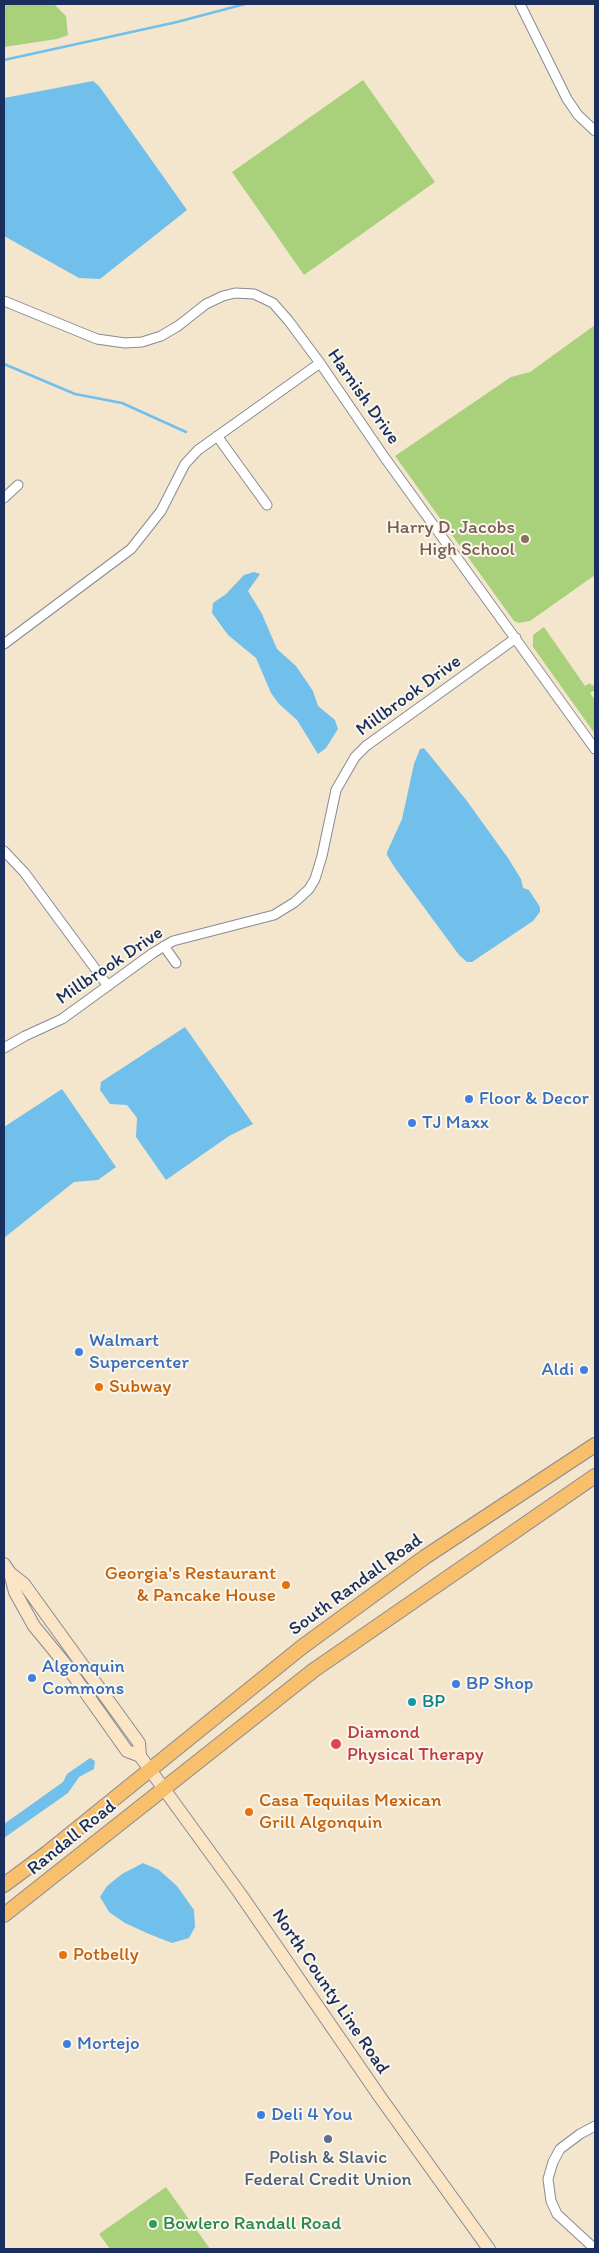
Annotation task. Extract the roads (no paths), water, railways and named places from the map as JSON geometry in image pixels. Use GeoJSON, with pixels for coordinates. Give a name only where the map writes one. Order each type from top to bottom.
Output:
{"type":"FeatureCollection","features":[{"type":"Feature","properties":{"kind":"main road","name":"South Randall Road"},"geometry":{"type":"LineString","coordinates":[[150,1770],[302,1647],[425,1557],[595,1445]]}},
{"type":"Feature","properties":{"kind":"main road"},"geometry":{"type":"LineString","coordinates":[[164,1790],[314,1670],[595,1476]]}},
{"type":"Feature","properties":{"kind":"main road","name":"Randall Road"},"geometry":{"type":"LineString","coordinates":[[4,1885],[150,1770]]}},
{"type":"Feature","properties":{"kind":"main road","name":"Randall Road"},"geometry":{"type":"LineString","coordinates":[[4,1915],[164,1790]]}},
{"type":"Feature","properties":{"kind":"street"},"geometry":{"type":"LineString","coordinates":[[520,4],[567,99],[578,115],[595,131]]}},
{"type":"Feature","properties":{"kind":"street","name":"Harnish Drive"},"geometry":{"type":"LineString","coordinates":[[4,301],[97,339],[125,343],[142,342],[162,336],[206,304],[235,293],[254,294],[263,297],[280,309],[595,749]]}},
{"type":"Feature","properties":{"kind":"street"},"geometry":{"type":"LineString","coordinates":[[4,644],[131,549],[153,523],[166,503],[185,464],[198,450],[320,363]]}},
{"type":"Feature","properties":{"kind":"street"},"geometry":{"type":"LineString","coordinates":[[217,436],[266,504]]}},
{"type":"Feature","properties":{"kind":"street"},"geometry":{"type":"LineString","coordinates":[[4,498],[18,485]]}},
{"type":"Feature","properties":{"kind":"street","name":"Millbrook Drive"},"geometry":{"type":"LineString","coordinates":[[4,1048],[62,1019],[164,946],[183,937],[274,915],[303,895],[315,879],[336,790],[356,757],[377,738],[516,638]]}},
{"type":"Feature","properties":{"kind":"street"},"geometry":{"type":"LineString","coordinates":[[4,851],[24,872],[108,986]]}},
{"type":"Feature","properties":{"kind":"street"},"geometry":{"type":"LineString","coordinates":[[164,946],[176,963]]}},
{"type":"Feature","properties":{"kind":"street","name":"North County Line Road"},"geometry":{"type":"LineString","coordinates":[[7,1569],[15,1592],[34,1626],[66,1665],[127,1751],[140,1756],[233,1884],[380,2098],[489,2249]]}},
{"type":"Feature","properties":{"kind":"street"},"geometry":{"type":"LineString","coordinates":[[594,2249],[557,2214],[551,2201],[548,2179],[552,2162],[560,2149],[580,2134],[595,2126]]}},
{"type":"Feature","properties":{"kind":"water"},"geometry":{"type":"Polygon","coordinates":[[[93,81],[99,86],[187,210],[100,279],[79,278],[4,236],[4,98],[93,81]]]}},
{"type":"Feature","properties":{"kind":"water"},"geometry":{"type":"Polygon","coordinates":[[[254,572],[260,574],[248,591],[262,614],[277,649],[296,666],[313,691],[318,706],[335,720],[338,729],[326,748],[318,754],[297,720],[279,704],[271,693],[256,658],[228,635],[212,613],[213,603],[226,594],[244,575],[254,572]]]}},
{"type":"Feature","properties":{"kind":"water"},"geometry":{"type":"Polygon","coordinates":[[[424,748],[467,801],[508,858],[521,879],[523,888],[529,890],[540,907],[540,912],[533,921],[472,962],[467,962],[459,955],[387,855],[402,819],[414,764],[420,749],[424,748]]]}},
{"type":"Feature","properties":{"kind":"water"},"geometry":{"type":"Polygon","coordinates":[[[185,1027],[253,1124],[229,1136],[166,1180],[136,1137],[137,1118],[127,1105],[110,1104],[100,1090],[101,1082],[185,1027]]]}},
{"type":"Feature","properties":{"kind":"water"},"geometry":{"type":"Polygon","coordinates":[[[62,1089],[116,1167],[98,1180],[74,1182],[4,1238],[4,1127],[62,1089]]]}},
{"type":"Feature","properties":{"kind":"water"},"geometry":{"type":"Polygon","coordinates":[[[90,1758],[95,1761],[94,1769],[79,1777],[68,1793],[4,1838],[4,1824],[63,1782],[67,1774],[90,1758]]]}},
{"type":"Feature","properties":{"kind":"water"},"geometry":{"type":"Polygon","coordinates":[[[143,1863],[159,1870],[177,1886],[194,1910],[195,1927],[189,1938],[172,1943],[125,1923],[109,1912],[100,1897],[107,1886],[122,1874],[143,1863]]]}},
{"type":"Feature","properties":{"kind":"waterway"},"geometry":{"type":"LineString","coordinates":[[4,60],[177,22],[245,4]]}},
{"type":"Feature","properties":{"kind":"waterway"},"geometry":{"type":"LineString","coordinates":[[4,364],[75,394],[122,403],[186,432]]}},
{"type":"Feature","properties":{"kind":"place","name":"Harry D. Jacobs High School"},"geometry":{"type":"Point","coordinates":[525,539]}},
{"type":"Feature","properties":{"kind":"place","name":"Floor & Decor"},"geometry":{"type":"Point","coordinates":[469,1099]}},
{"type":"Feature","properties":{"kind":"place","name":"TJ Maxx"},"geometry":{"type":"Point","coordinates":[412,1123]}},
{"type":"Feature","properties":{"kind":"place","name":"Walmart Supercenter"},"geometry":{"type":"Point","coordinates":[79,1352]}},
{"type":"Feature","properties":{"kind":"place","name":"Aldi"},"geometry":{"type":"Point","coordinates":[584,1370]}},
{"type":"Feature","properties":{"kind":"place","name":"Subway"},"geometry":{"type":"Point","coordinates":[99,1387]}},
{"type":"Feature","properties":{"kind":"place","name":"Georgia's Restaurant & Pancake House"},"geometry":{"type":"Point","coordinates":[286,1585]}},
{"type":"Feature","properties":{"kind":"place","name":"Algonquin Commons"},"geometry":{"type":"Point","coordinates":[32,1678]}},
{"type":"Feature","properties":{"kind":"place","name":"BP Shop"},"geometry":{"type":"Point","coordinates":[456,1684]}},
{"type":"Feature","properties":{"kind":"place","name":"BP"},"geometry":{"type":"Point","coordinates":[412,1702]}},
{"type":"Feature","properties":{"kind":"place","name":"Diamond Physical Therapy"},"geometry":{"type":"Point","coordinates":[336,1744]}},
{"type":"Feature","properties":{"kind":"place","name":"Casa Tequilas Mexican Grill Algonquin"},"geometry":{"type":"Point","coordinates":[249,1812]}},
{"type":"Feature","properties":{"kind":"place","name":"Potbelly"},"geometry":{"type":"Point","coordinates":[63,1955]}},
{"type":"Feature","properties":{"kind":"place","name":"Mortejo"},"geometry":{"type":"Point","coordinates":[67,2044]}},
{"type":"Feature","properties":{"kind":"place","name":"Deli 4 You"},"geometry":{"type":"Point","coordinates":[261,2115]}},
{"type":"Feature","properties":{"kind":"place","name":"Polish & Slavic Federal Credit Union"},"geometry":{"type":"Point","coordinates":[328,2139]}},
{"type":"Feature","properties":{"kind":"place","name":"Bowlero Randall Road"},"geometry":{"type":"Point","coordinates":[153,2224]}}]}
